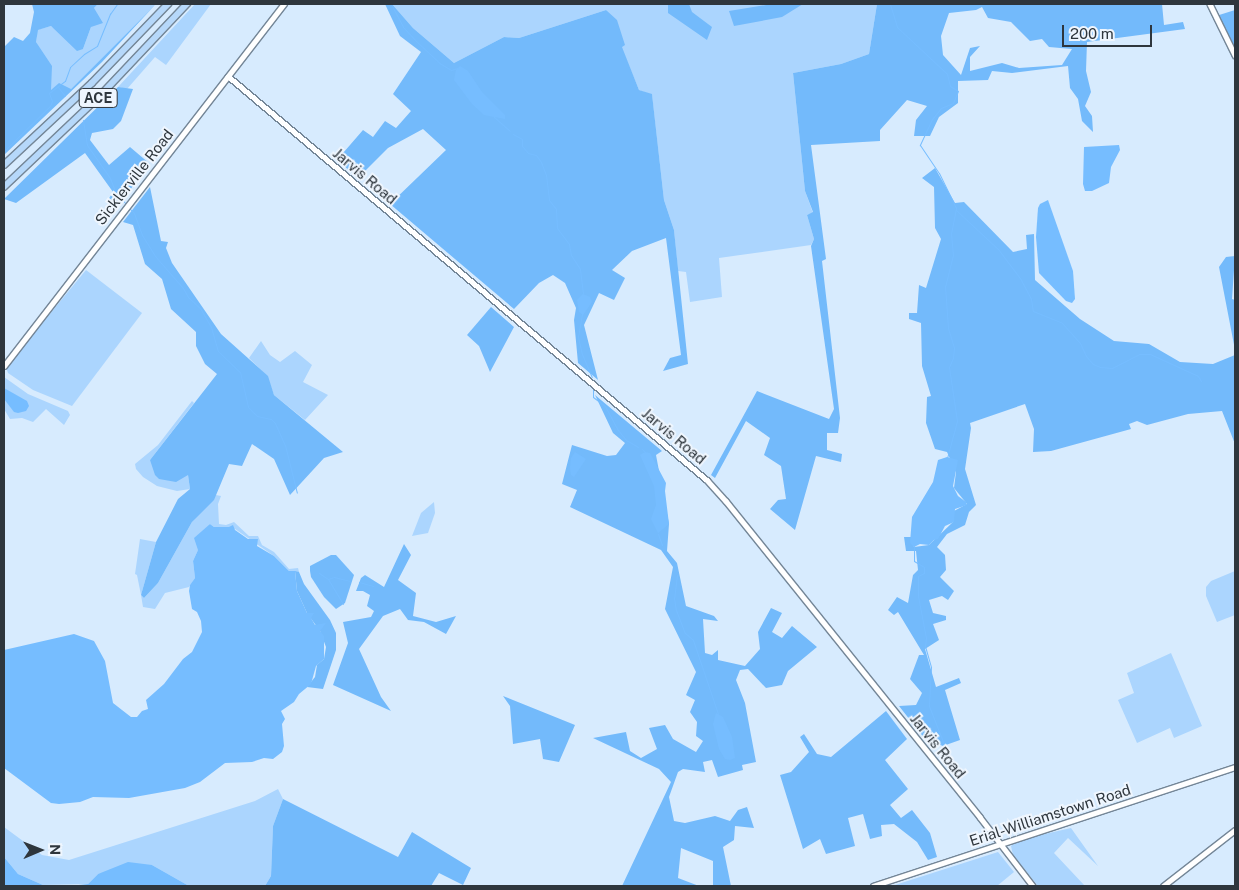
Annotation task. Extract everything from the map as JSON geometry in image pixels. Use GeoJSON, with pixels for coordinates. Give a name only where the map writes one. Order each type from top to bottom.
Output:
{"type":"FeatureCollection","features":[{"type":"Feature","properties":{"kind":"highway","name":"ACE"},"geometry":{"type":"LineString","coordinates":[[4,165],[92,83],[168,4]]}},
{"type":"Feature","properties":{"kind":"highway","name":"ACE"},"geometry":{"type":"LineString","coordinates":[[4,187],[99,97],[188,4]]}},
{"type":"Feature","properties":{"kind":"street","name":"Sicklerville Road"},"geometry":{"type":"LineString","coordinates":[[4,366],[284,4]]}},
{"type":"Feature","properties":{"kind":"street"},"geometry":{"type":"LineString","coordinates":[[1210,4],[1235,55]]}},
{"type":"Feature","properties":{"kind":"street","name":"Jarvis Road"},"geometry":{"type":"LineString","coordinates":[[228,76],[712,485],[1033,886]]}},
{"type":"Feature","properties":{"kind":"street","name":"Erial-Williamstown Road"},"geometry":{"type":"LineString","coordinates":[[873,886],[1235,767]]}},
{"type":"Feature","properties":{"kind":"street"},"geometry":{"type":"LineString","coordinates":[[1163,886],[1235,830]]}},
{"type":"Feature","properties":{"kind":"shaded area"},"geometry":{"type":"Polygon","coordinates":[[[32,4],[98,4],[94,8],[103,23],[91,27],[83,49],[77,51],[51,26],[38,30],[36,42],[52,66],[51,90],[59,83],[71,89],[155,5],[102,62],[4,155],[4,47],[14,37],[23,41],[30,33],[34,12],[32,4]]]}},
{"type":"Feature","properties":{"kind":"shaded area"},"geometry":{"type":"Polygon","coordinates":[[[98,4],[156,4],[71,89],[50,91],[36,42],[37,30],[51,26],[83,49],[91,27],[94,8],[98,4]]]}},
{"type":"Feature","properties":{"kind":"shaded area"},"geometry":{"type":"Polygon","coordinates":[[[195,4],[211,4],[166,65],[155,57],[127,89],[118,87],[195,4]]]}},
{"type":"Feature","properties":{"kind":"shaded area"},"geometry":{"type":"Polygon","coordinates":[[[385,4],[392,4],[413,28],[454,63],[504,37],[519,38],[606,10],[617,20],[625,45],[622,47],[639,90],[652,94],[664,200],[674,230],[688,364],[663,371],[670,358],[681,355],[666,238],[632,251],[612,270],[625,278],[614,300],[599,293],[584,325],[598,380],[578,363],[574,320],[576,308],[565,283],[553,275],[539,283],[514,309],[390,204],[446,150],[423,129],[388,148],[358,178],[337,160],[363,130],[373,137],[385,121],[396,128],[411,111],[393,94],[421,52],[400,36],[385,4]]]}},
{"type":"Feature","properties":{"kind":"shaded area"},"geometry":{"type":"Polygon","coordinates":[[[392,4],[877,4],[869,54],[841,64],[793,73],[805,191],[813,213],[807,215],[814,239],[811,245],[719,258],[722,297],[690,302],[686,272],[678,271],[674,230],[664,200],[652,95],[639,90],[606,10],[519,38],[504,37],[454,63],[413,28],[392,4]]]}},
{"type":"Feature","properties":{"kind":"shaded area"},"geometry":{"type":"Polygon","coordinates":[[[668,4],[689,4],[692,12],[712,27],[707,40],[668,13],[668,4]]]}},
{"type":"Feature","properties":{"kind":"shaded area"},"geometry":{"type":"Polygon","coordinates":[[[772,4],[803,4],[782,17],[734,26],[729,11],[772,4]]]}},
{"type":"Feature","properties":{"kind":"shaded area"},"geometry":{"type":"Polygon","coordinates":[[[877,4],[1162,4],[1164,25],[1183,22],[1185,29],[1087,42],[1086,71],[1091,92],[1085,106],[1092,116],[1093,132],[1082,121],[1078,99],[1070,88],[1068,66],[1012,73],[992,71],[988,80],[958,81],[958,103],[939,117],[930,136],[914,136],[916,120],[927,106],[907,100],[880,130],[880,141],[811,145],[826,259],[822,261],[840,418],[838,433],[827,433],[827,450],[842,454],[841,462],[816,456],[795,530],[770,509],[778,500],[786,499],[781,466],[764,455],[770,438],[746,421],[715,478],[711,475],[757,391],[829,419],[834,409],[811,246],[814,239],[807,215],[813,212],[805,191],[793,73],[841,64],[869,54],[877,4]],[[982,7],[976,10],[949,13],[941,36],[943,55],[961,75],[970,48],[980,46],[970,57],[970,71],[1002,63],[1019,68],[1062,65],[1072,49],[1049,47],[1042,39],[1030,41],[1011,22],[988,18],[982,7]]]}},
{"type":"Feature","properties":{"kind":"shaded area"},"geometry":{"type":"Polygon","coordinates":[[[1235,10],[1235,51],[1216,16],[1235,10]]]}},
{"type":"Feature","properties":{"kind":"shaded area"},"geometry":{"type":"Polygon","coordinates":[[[460,66],[468,71],[482,92],[505,115],[505,119],[484,115],[472,104],[454,80],[456,70],[460,66]]]}},
{"type":"Feature","properties":{"kind":"shaded area"},"geometry":{"type":"Polygon","coordinates":[[[118,87],[133,89],[121,121],[113,129],[92,133],[90,140],[109,165],[130,147],[150,164],[116,208],[108,200],[113,192],[85,153],[16,203],[4,199],[118,87]]]}},
{"type":"Feature","properties":{"kind":"shaded area"},"geometry":{"type":"Polygon","coordinates":[[[1119,145],[1120,150],[1111,167],[1109,183],[1092,191],[1085,191],[1083,184],[1084,147],[1119,145]]]}},
{"type":"Feature","properties":{"kind":"shaded area"},"geometry":{"type":"Polygon","coordinates":[[[935,168],[955,203],[964,202],[1013,252],[1027,249],[1026,235],[1034,234],[1035,280],[1080,319],[1114,341],[1149,344],[1180,362],[1213,364],[1235,355],[1235,444],[1222,411],[1188,414],[1147,425],[1137,421],[1129,424],[1131,429],[1051,451],[1033,452],[1034,429],[1025,404],[970,423],[971,428],[965,469],[976,505],[969,512],[965,525],[947,534],[937,547],[945,555],[946,570],[940,577],[954,591],[948,600],[942,596],[929,600],[933,613],[946,616],[946,620],[933,624],[939,640],[925,649],[936,687],[959,678],[961,683],[945,690],[960,740],[943,746],[925,739],[899,706],[916,705],[922,693],[910,679],[919,655],[924,655],[898,612],[894,615],[888,610],[897,597],[908,603],[913,575],[918,570],[916,551],[906,551],[904,537],[911,537],[914,547],[929,545],[953,522],[954,511],[967,504],[954,488],[956,472],[947,452],[935,449],[926,423],[927,397],[931,396],[922,366],[921,323],[909,319],[909,313],[917,313],[919,285],[926,288],[941,239],[935,228],[934,187],[922,178],[935,168]]]}},
{"type":"Feature","properties":{"kind":"shaded area"},"geometry":{"type":"Polygon","coordinates":[[[150,187],[161,241],[168,242],[166,248],[172,263],[221,334],[268,376],[274,395],[343,452],[324,458],[290,495],[274,459],[252,444],[242,466],[229,464],[214,500],[192,522],[158,583],[144,598],[141,595],[156,542],[178,499],[190,489],[188,475],[176,482],[159,479],[155,475],[150,460],[217,374],[205,364],[196,346],[196,332],[171,309],[162,279],[145,264],[133,225],[123,222],[150,187]]]}},
{"type":"Feature","properties":{"kind":"shaded area"},"geometry":{"type":"Polygon","coordinates":[[[1048,200],[1073,271],[1075,299],[1072,303],[1066,301],[1039,273],[1036,237],[1038,208],[1040,204],[1048,200]]]}},
{"type":"Feature","properties":{"kind":"shaded area"},"geometry":{"type":"Polygon","coordinates":[[[1235,256],[1232,299],[1235,300],[1235,350],[1219,267],[1226,257],[1235,256]]]}},
{"type":"Feature","properties":{"kind":"shaded area"},"geometry":{"type":"Polygon","coordinates":[[[86,270],[142,313],[72,406],[33,390],[8,373],[6,367],[86,270]]]}},
{"type":"Feature","properties":{"kind":"shaded area"},"geometry":{"type":"Polygon","coordinates":[[[583,294],[590,297],[592,302],[583,315],[579,312],[577,300],[583,294]]]}},
{"type":"Feature","properties":{"kind":"shaded area"},"geometry":{"type":"Polygon","coordinates":[[[491,307],[514,327],[490,372],[479,346],[467,335],[491,307]]]}},
{"type":"Feature","properties":{"kind":"shaded area"},"geometry":{"type":"Polygon","coordinates":[[[261,341],[270,355],[280,362],[295,351],[312,365],[303,382],[328,395],[305,420],[274,395],[267,376],[249,358],[261,341]]]}},
{"type":"Feature","properties":{"kind":"shaded area"},"geometry":{"type":"Polygon","coordinates":[[[4,377],[28,394],[68,411],[70,415],[64,425],[46,409],[33,422],[22,418],[10,419],[4,409],[4,377]]]}},
{"type":"Feature","properties":{"kind":"shaded area"},"geometry":{"type":"Polygon","coordinates":[[[4,388],[27,401],[29,406],[26,411],[14,412],[4,399],[4,388]]]}},
{"type":"Feature","properties":{"kind":"shaded area"},"geometry":{"type":"Polygon","coordinates":[[[595,395],[662,451],[656,455],[669,524],[667,551],[677,563],[686,606],[714,616],[718,621],[703,619],[705,653],[712,655],[718,650],[718,660],[745,666],[760,649],[758,632],[771,608],[782,613],[772,632],[782,638],[792,626],[817,647],[788,671],[782,685],[766,688],[748,669],[740,670],[736,680],[745,703],[756,762],[742,765],[743,770],[718,777],[712,760],[703,762],[705,772],[683,769],[678,772],[669,797],[674,821],[685,823],[715,816],[730,821],[738,810],[747,807],[754,828],[735,826],[734,840],[723,847],[731,886],[713,886],[713,861],[681,848],[678,878],[699,886],[622,886],[671,782],[659,769],[593,738],[626,732],[630,751],[641,758],[657,749],[649,728],[665,725],[673,739],[696,752],[703,741],[696,736],[697,722],[690,712],[695,700],[686,695],[696,672],[665,609],[673,567],[661,550],[570,507],[577,490],[562,484],[572,445],[607,456],[616,455],[625,443],[613,433],[595,395]]]}},
{"type":"Feature","properties":{"kind":"shaded area"},"geometry":{"type":"Polygon","coordinates":[[[192,401],[194,403],[150,460],[188,475],[190,489],[177,491],[157,486],[143,477],[136,469],[135,464],[158,445],[192,401]]]}},
{"type":"Feature","properties":{"kind":"shaded area"},"geometry":{"type":"Polygon","coordinates":[[[575,452],[586,459],[574,477],[571,475],[570,468],[571,458],[575,452]]]}},
{"type":"Feature","properties":{"kind":"shaded area"},"geometry":{"type":"Polygon","coordinates":[[[645,452],[650,453],[666,483],[665,491],[669,524],[658,533],[651,519],[656,505],[654,486],[640,455],[645,452]]]}},
{"type":"Feature","properties":{"kind":"shaded area"},"geometry":{"type":"Polygon","coordinates":[[[947,457],[958,460],[953,486],[958,496],[967,505],[955,509],[954,522],[945,526],[938,539],[929,545],[920,544],[914,547],[910,543],[912,517],[933,482],[938,460],[947,457]]]}},
{"type":"Feature","properties":{"kind":"shaded area"},"geometry":{"type":"Polygon","coordinates":[[[216,495],[221,496],[218,504],[219,524],[226,525],[234,522],[249,536],[258,536],[262,545],[274,552],[289,569],[298,568],[299,572],[289,571],[274,556],[235,529],[214,527],[210,524],[193,561],[195,578],[189,587],[165,593],[155,609],[143,607],[141,595],[144,598],[158,583],[192,522],[216,495]]]}},
{"type":"Feature","properties":{"kind":"shaded area"},"geometry":{"type":"Polygon","coordinates":[[[434,502],[435,513],[428,533],[412,536],[421,513],[434,502]]]}},
{"type":"Feature","properties":{"kind":"shaded area"},"geometry":{"type":"Polygon","coordinates":[[[210,524],[214,527],[229,527],[233,525],[235,530],[248,539],[258,539],[257,546],[274,556],[289,571],[295,571],[297,591],[307,613],[314,613],[311,618],[315,625],[326,623],[320,631],[324,636],[324,659],[316,666],[311,684],[299,694],[294,702],[281,711],[285,719],[282,724],[284,746],[282,752],[273,759],[264,758],[252,762],[225,763],[200,782],[185,788],[129,798],[93,797],[80,802],[51,803],[4,768],[4,650],[74,634],[94,641],[105,661],[113,703],[131,717],[137,717],[142,711],[148,709],[146,700],[164,684],[183,659],[192,652],[202,632],[201,621],[197,612],[192,609],[189,591],[190,585],[195,578],[193,561],[198,550],[194,538],[210,524]]]}},
{"type":"Feature","properties":{"kind":"shaded area"},"geometry":{"type":"Polygon","coordinates":[[[140,539],[156,542],[141,595],[137,575],[135,574],[140,539]]]}},
{"type":"Feature","properties":{"kind":"shaded area"},"geometry":{"type":"Polygon","coordinates":[[[404,544],[411,555],[398,580],[416,593],[413,616],[436,622],[456,616],[446,634],[424,622],[408,620],[400,609],[383,616],[359,649],[381,697],[391,711],[333,685],[348,643],[343,622],[371,617],[374,611],[367,606],[370,595],[363,591],[356,591],[361,578],[365,575],[384,587],[404,544]]]}},
{"type":"Feature","properties":{"kind":"shaded area"},"geometry":{"type":"Polygon","coordinates":[[[331,555],[336,555],[354,575],[345,603],[336,609],[324,597],[311,577],[310,571],[310,566],[331,555]]]}},
{"type":"Feature","properties":{"kind":"shaded area"},"geometry":{"type":"Polygon","coordinates":[[[295,571],[299,572],[304,584],[330,620],[336,633],[336,650],[323,689],[307,687],[315,677],[317,665],[324,659],[326,647],[320,631],[307,613],[297,591],[295,571]]]}},
{"type":"Feature","properties":{"kind":"shaded area"},"geometry":{"type":"Polygon","coordinates":[[[1235,571],[1235,615],[1217,622],[1206,596],[1206,587],[1211,581],[1235,571]]]}},
{"type":"Feature","properties":{"kind":"shaded area"},"geometry":{"type":"Polygon","coordinates":[[[1171,653],[1202,726],[1174,738],[1170,728],[1137,743],[1118,700],[1134,693],[1127,673],[1171,653]]]}},
{"type":"Feature","properties":{"kind":"shaded area"},"geometry":{"type":"Polygon","coordinates":[[[503,696],[575,725],[559,762],[543,759],[540,739],[513,744],[510,706],[503,696]]]}},
{"type":"Feature","properties":{"kind":"shaded area"},"geometry":{"type":"Polygon","coordinates":[[[886,711],[907,739],[885,760],[908,789],[890,805],[901,818],[912,810],[930,833],[937,857],[928,860],[917,842],[894,824],[881,825],[882,836],[870,839],[863,814],[848,818],[855,846],[826,854],[820,839],[803,849],[780,775],[791,772],[809,752],[800,737],[804,734],[817,754],[831,757],[886,711]]]}},
{"type":"Feature","properties":{"kind":"shaded area"},"geometry":{"type":"Polygon","coordinates":[[[716,713],[723,717],[732,737],[735,758],[730,760],[725,759],[719,749],[713,724],[716,713]]]}},
{"type":"Feature","properties":{"kind":"shaded area"},"geometry":{"type":"Polygon","coordinates":[[[278,789],[283,799],[273,826],[271,876],[265,886],[189,886],[152,865],[98,874],[88,884],[43,885],[18,874],[4,857],[4,827],[42,855],[69,860],[255,801],[278,789]]]}},
{"type":"Feature","properties":{"kind":"shaded area"},"geometry":{"type":"Polygon","coordinates":[[[283,799],[398,857],[412,832],[471,868],[463,885],[439,873],[431,886],[265,886],[271,876],[273,826],[283,799]]]}},
{"type":"Feature","properties":{"kind":"shaded area"},"geometry":{"type":"Polygon","coordinates":[[[1071,828],[1098,866],[1068,838],[1054,853],[1085,886],[1038,886],[1013,855],[1011,846],[1014,843],[1036,836],[1071,828]]]}},
{"type":"Feature","properties":{"kind":"shaded area"},"geometry":{"type":"Polygon","coordinates":[[[998,852],[1014,872],[997,886],[892,886],[998,852]]]}},
{"type":"Feature","properties":{"kind":"shaded area"},"geometry":{"type":"Polygon","coordinates":[[[4,857],[18,874],[43,885],[58,886],[4,886],[4,857]]]}},
{"type":"Feature","properties":{"kind":"shaded area"},"geometry":{"type":"Polygon","coordinates":[[[128,862],[152,865],[189,886],[69,886],[88,884],[98,874],[128,862]]]}},
{"type":"Feature","properties":{"kind":"waterway"},"geometry":{"type":"LineString","coordinates":[[4,151],[50,106],[52,101],[49,93],[65,81],[70,67],[84,54],[97,46],[110,14],[117,4]]}},
{"type":"Feature","properties":{"kind":"waterway"},"geometry":{"type":"LineString","coordinates":[[391,4],[403,27],[416,41],[441,64],[451,70],[458,68]]}},
{"type":"Feature","properties":{"kind":"waterway"},"geometry":{"type":"LineString","coordinates":[[890,4],[897,27],[947,74],[950,86],[958,91],[953,103],[941,108],[932,119],[920,145],[939,173],[956,208],[951,233],[953,255],[945,286],[948,328],[954,348],[953,358],[949,367],[957,421],[947,458]]}},
{"type":"Feature","properties":{"kind":"waterway"},"geometry":{"type":"LineString","coordinates":[[58,87],[65,96]]}},
{"type":"Feature","properties":{"kind":"waterway"},"geometry":{"type":"LineString","coordinates":[[494,117],[510,131]]}},
{"type":"Feature","properties":{"kind":"waterway"},"geometry":{"type":"LineString","coordinates":[[83,120],[87,145],[110,178],[115,191],[126,204]]}},
{"type":"Feature","properties":{"kind":"waterway"},"geometry":{"type":"LineString","coordinates":[[513,134],[522,139],[522,146],[528,153],[536,155],[541,162],[546,175],[549,200],[556,209],[557,228],[569,244],[571,255],[580,269],[583,293]]}},
{"type":"Feature","properties":{"kind":"waterway"},"geometry":{"type":"LineString","coordinates":[[129,208],[134,213],[142,235],[155,256],[183,288],[188,297],[200,308],[211,327],[218,351],[240,372],[248,407],[257,416],[271,419],[275,423],[285,445],[297,493]]}},
{"type":"Feature","properties":{"kind":"waterway"},"geometry":{"type":"LineString","coordinates":[[956,210],[998,249],[1020,278],[1031,299],[1033,311],[1062,323],[1080,343],[1086,356],[1093,364],[1112,368],[1139,354],[1150,354],[1198,376],[1201,381]]}},
{"type":"Feature","properties":{"kind":"waterway"},"geometry":{"type":"LineString","coordinates":[[582,314],[578,337],[582,354],[592,377]]}},
{"type":"Feature","properties":{"kind":"waterway"},"geometry":{"type":"LineString","coordinates":[[593,388],[593,397],[605,406],[618,430],[626,440],[638,447]]}},
{"type":"Feature","properties":{"kind":"waterway"},"geometry":{"type":"LineString","coordinates":[[642,449],[645,452]]}},
{"type":"Feature","properties":{"kind":"waterway"},"geometry":{"type":"LineString","coordinates":[[658,534],[662,545]]}},
{"type":"Feature","properties":{"kind":"waterway"},"geometry":{"type":"LineString","coordinates":[[914,546],[914,561],[924,567],[924,573],[918,576],[918,596],[926,638],[925,646],[931,667],[929,706],[944,744]]}},
{"type":"Feature","properties":{"kind":"waterway"},"geometry":{"type":"LineString","coordinates":[[319,573],[328,579],[334,577],[350,581]]}},
{"type":"Feature","properties":{"kind":"waterway"},"geometry":{"type":"LineString","coordinates":[[677,575],[674,598],[676,610],[685,633],[693,640],[718,714]]}},
{"type":"Feature","properties":{"kind":"waterway"},"geometry":{"type":"LineString","coordinates":[[328,579],[343,604]]}},
{"type":"Feature","properties":{"kind":"waterway"},"geometry":{"type":"LineString","coordinates":[[359,582],[373,586]]}}]}
